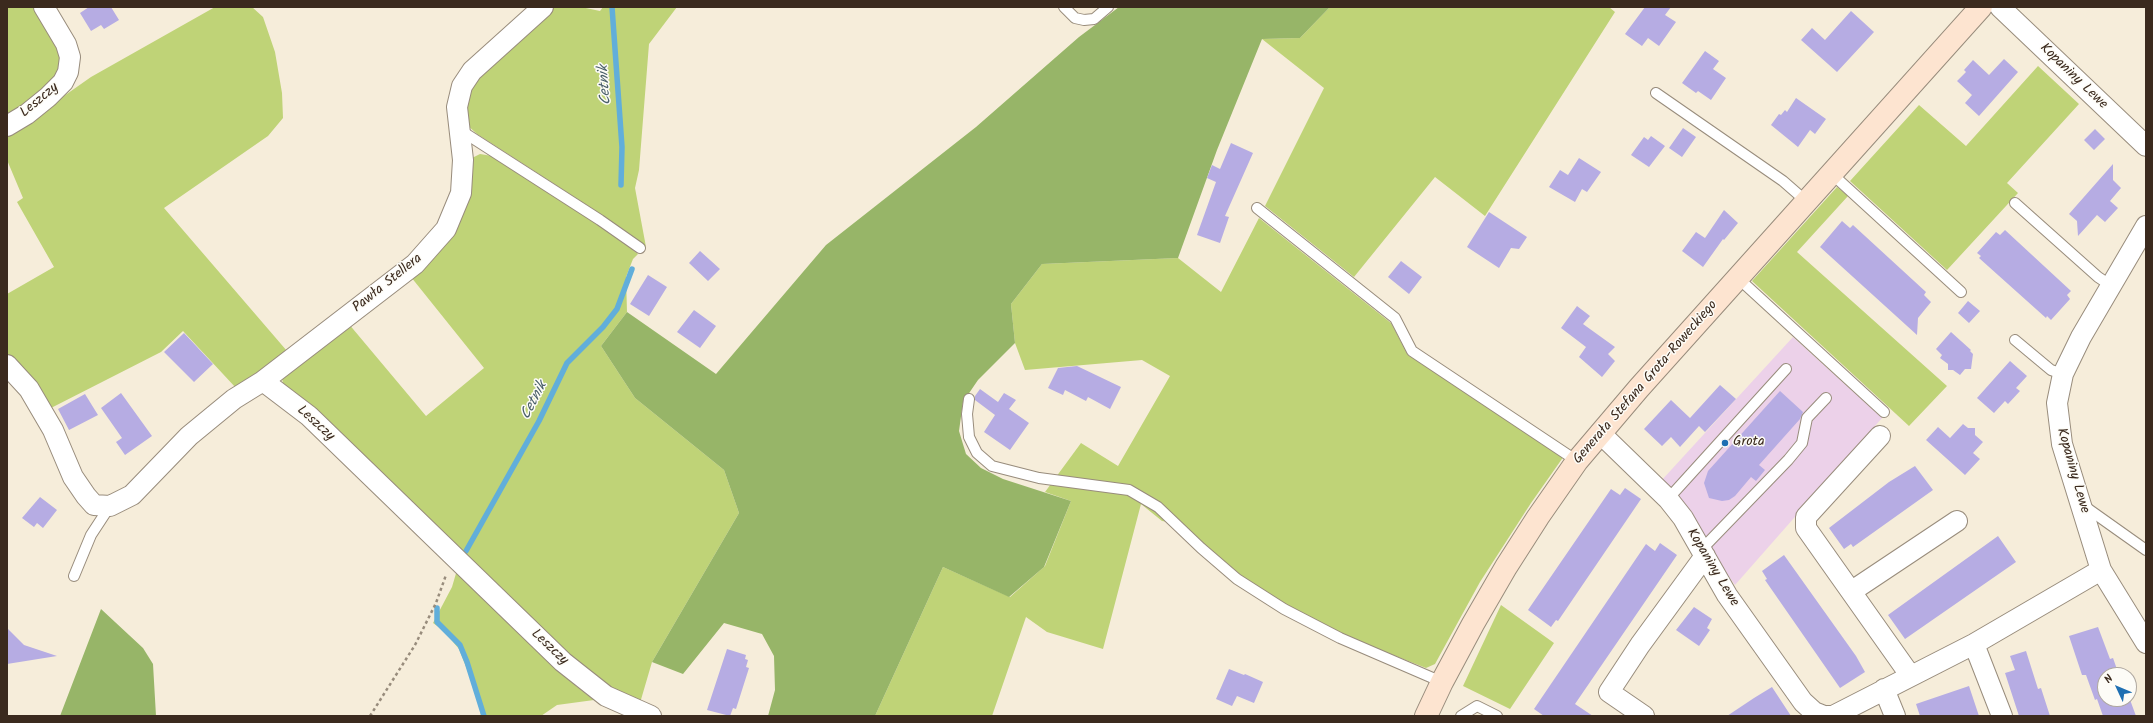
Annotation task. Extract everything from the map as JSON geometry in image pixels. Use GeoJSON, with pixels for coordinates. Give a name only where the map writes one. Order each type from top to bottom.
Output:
{"type":"FeatureCollection","features":[{"type":"Feature","properties":{"kind":"street","name":"Leszczy"},"geometry":{"type":"LineString","coordinates":[[7,126],[27,114],[48,97],[63,82],[68,72],[70,56],[66,44],[44,7]]}},
{"type":"Feature","properties":{"kind":"street","name":"Pawła Stellera"},"geometry":{"type":"LineString","coordinates":[[262,381],[415,264],[446,229],[461,193],[463,160],[457,107],[462,86],[472,71],[543,7]]}},
{"type":"Feature","properties":{"kind":"street","name":"Generała Stefana Grota-Roweckiego"},"geometry":{"type":"LineString","coordinates":[[1426,716],[1442,682],[1506,567],[1538,516],[1577,461],[1600,433],[1738,278],[1982,7]]}},
{"type":"Feature","properties":{"kind":"street","name":"Kopaniny Lewe"},"geometry":{"type":"LineString","coordinates":[[2000,7],[2146,146]]}},
{"type":"Feature","properties":{"kind":"street","name":"Kopaniny Lewe"},"geometry":{"type":"LineString","coordinates":[[2143,237],[2110,285],[2081,337],[2063,374],[2057,404],[2058,424],[2062,444],[2101,570],[2146,643]]}},
{"type":"Feature","properties":{"kind":"street"},"geometry":{"type":"LineString","coordinates":[[7,366],[30,389],[53,430],[73,477],[86,496],[94,505],[110,506],[132,495],[189,436],[234,399],[262,381]]}},
{"type":"Feature","properties":{"kind":"street","name":"Leszczy"},"geometry":{"type":"LineString","coordinates":[[262,381],[309,416],[563,662],[606,696],[651,716]]}},
{"type":"Feature","properties":{"kind":"street","name":"Kopaniny Lewe"},"geometry":{"type":"LineString","coordinates":[[1600,433],[1668,499],[1682,518],[1727,595],[1803,702],[1820,715],[1833,716],[1910,675],[1974,644],[2101,570]]}},
{"type":"Feature","properties":{"kind":"street"},"geometry":{"type":"LineString","coordinates":[[1880,436],[1806,517],[1806,528],[1910,675]]}},
{"type":"Feature","properties":{"kind":"street"},"geometry":{"type":"LineString","coordinates":[[1852,592],[1957,521]]}},
{"type":"Feature","properties":{"kind":"street"},"geometry":{"type":"LineString","coordinates":[[1644,716],[1609,692],[1703,553]]}},
{"type":"Feature","properties":{"kind":"street"},"geometry":{"type":"LineString","coordinates":[[1974,644],[2002,716]]}},
{"type":"Feature","properties":{"kind":"street"},"geometry":{"type":"LineString","coordinates":[[1884,689],[1895,716]]}},
{"type":"Feature","properties":{"kind":"lane"},"geometry":{"type":"LineString","coordinates":[[1064,7],[1075,18],[1084,20],[1094,19],[1108,7]]}},
{"type":"Feature","properties":{"kind":"lane"},"geometry":{"type":"LineString","coordinates":[[1656,93],[1783,181],[1807,202]]}},
{"type":"Feature","properties":{"kind":"lane"},"geometry":{"type":"LineString","coordinates":[[460,130],[600,220],[640,248]]}},
{"type":"Feature","properties":{"kind":"lane"},"geometry":{"type":"LineString","coordinates":[[1832,174],[1961,292]]}},
{"type":"Feature","properties":{"kind":"lane"},"geometry":{"type":"LineString","coordinates":[[2015,203],[2098,277],[2110,285]]}},
{"type":"Feature","properties":{"kind":"lane"},"geometry":{"type":"LineString","coordinates":[[1257,208],[1395,318],[1412,351],[1577,461]]}},
{"type":"Feature","properties":{"kind":"lane"},"geometry":{"type":"LineString","coordinates":[[1738,278],[1884,412]]}},
{"type":"Feature","properties":{"kind":"lane"},"geometry":{"type":"LineString","coordinates":[[2015,340],[2051,370],[2063,374]]}},
{"type":"Feature","properties":{"kind":"lane"},"geometry":{"type":"LineString","coordinates":[[1668,499],[1786,369]]}},
{"type":"Feature","properties":{"kind":"lane"},"geometry":{"type":"LineString","coordinates":[[1703,553],[1802,443],[1807,418],[1826,398]]}},
{"type":"Feature","properties":{"kind":"lane"},"geometry":{"type":"LineString","coordinates":[[969,399],[967,414],[969,437],[977,453],[992,466],[1040,478],[1129,490],[1158,507],[1200,548],[1237,579],[1284,609],[1340,638],[1442,682]]}},
{"type":"Feature","properties":{"kind":"lane"},"geometry":{"type":"LineString","coordinates":[[2082,505],[2146,550]]}},
{"type":"Feature","properties":{"kind":"lane"},"geometry":{"type":"LineString","coordinates":[[74,576],[91,535],[110,506]]}},
{"type":"Feature","properties":{"kind":"lane"},"geometry":{"type":"LineString","coordinates":[[1461,716],[1476,706],[1498,716]]}},
{"type":"Feature","properties":{"kind":"path"},"geometry":{"type":"LineString","coordinates":[[370,716],[415,645],[436,603],[453,555]]}},
{"type":"Feature","properties":{"kind":"shaded area"},"geometry":{"type":"Polygon","coordinates":[[[1793,337],[1882,418],[1735,585],[1661,481],[1793,337]]]}},
{"type":"Feature","properties":{"kind":"green space"},"geometry":{"type":"Polygon","coordinates":[[[7,7],[35,7],[60,46],[64,63],[54,83],[7,116],[7,7]]]}},
{"type":"Feature","properties":{"kind":"green space"},"geometry":{"type":"Polygon","coordinates":[[[215,7],[252,7],[263,17],[275,52],[282,93],[283,118],[268,136],[164,208],[287,351],[236,388],[183,331],[161,352],[51,408],[23,370],[7,355],[7,294],[54,267],[17,202],[23,198],[7,160],[7,136],[91,77],[215,7]]]}},
{"type":"Feature","properties":{"kind":"green space"},"geometry":{"type":"Polygon","coordinates":[[[552,7],[581,7],[600,11],[603,7],[677,7],[649,44],[639,170],[635,188],[646,247],[599,213],[477,134],[466,124],[465,98],[469,86],[552,7]]]}},
{"type":"Feature","properties":{"kind":"green space"},"geometry":{"type":"Polygon","coordinates":[[[1119,7],[1330,7],[1300,38],[1262,39],[1217,150],[1178,258],[1042,264],[1011,304],[1015,343],[978,380],[963,402],[959,431],[966,454],[981,468],[1003,479],[1071,501],[1044,567],[1009,597],[943,567],[875,716],[768,716],[775,690],[774,656],[762,634],[724,623],[683,674],[652,662],[739,513],[724,470],[635,398],[601,346],[627,312],[716,374],[826,245],[976,127],[1079,37],[1119,7]]]}},
{"type":"Feature","properties":{"kind":"green space"},"geometry":{"type":"Polygon","coordinates":[[[1330,7],[1609,7],[1615,12],[1485,216],[1435,177],[1354,277],[1265,206],[1324,88],[1262,39],[1300,38],[1330,7]]]}},
{"type":"Feature","properties":{"kind":"green space"},"geometry":{"type":"Polygon","coordinates":[[[2038,66],[2079,104],[2007,183],[2018,193],[1947,270],[1850,181],[1919,105],[1966,146],[2038,66]]]}},
{"type":"Feature","properties":{"kind":"green space"},"geometry":{"type":"Polygon","coordinates":[[[480,154],[492,156],[507,165],[618,238],[638,254],[633,259],[626,277],[627,312],[601,346],[635,398],[724,470],[739,513],[652,662],[640,703],[601,684],[540,629],[284,389],[282,378],[348,323],[426,416],[484,368],[411,277],[472,158],[480,154]]]}},
{"type":"Feature","properties":{"kind":"green space"},"geometry":{"type":"Polygon","coordinates":[[[1837,187],[1848,196],[1797,252],[1947,386],[1909,426],[1752,281],[1837,187]]]}},
{"type":"Feature","properties":{"kind":"green space"},"geometry":{"type":"Polygon","coordinates":[[[1259,218],[1391,323],[1408,355],[1564,456],[1531,503],[1480,582],[1435,664],[1426,668],[1342,635],[1286,605],[1239,575],[1182,524],[1162,521],[1141,504],[1103,649],[1047,632],[1026,617],[992,716],[875,716],[943,567],[1010,597],[1045,566],[1071,501],[1045,492],[1081,443],[1118,466],[1170,376],[1142,360],[1025,370],[1015,343],[1011,304],[1042,264],[1178,258],[1221,292],[1259,218]]]}},
{"type":"Feature","properties":{"kind":"green space"},"geometry":{"type":"Polygon","coordinates":[[[457,570],[576,686],[594,700],[557,705],[541,716],[481,716],[478,697],[459,649],[443,630],[433,623],[452,587],[457,570]]]}},
{"type":"Feature","properties":{"kind":"green space"},"geometry":{"type":"Polygon","coordinates":[[[1501,605],[1554,643],[1510,709],[1463,686],[1501,605]]]}},
{"type":"Feature","properties":{"kind":"green space"},"geometry":{"type":"Polygon","coordinates":[[[101,609],[143,648],[153,664],[156,716],[60,716],[101,609]]]}},
{"type":"Feature","properties":{"kind":"building"},"geometry":{"type":"Polygon","coordinates":[[[89,7],[111,7],[119,20],[104,29],[101,25],[91,31],[80,13],[89,7]]]}},
{"type":"Feature","properties":{"kind":"building"},"geometry":{"type":"Polygon","coordinates":[[[1645,7],[1671,7],[1665,15],[1676,22],[1659,46],[1648,38],[1642,46],[1625,34],[1645,7]]]}},
{"type":"Feature","properties":{"kind":"building"},"geometry":{"type":"Polygon","coordinates":[[[1851,11],[1874,32],[1837,72],[1801,40],[1812,28],[1825,40],[1851,11]]]}},
{"type":"Feature","properties":{"kind":"building"},"geometry":{"type":"Polygon","coordinates":[[[1705,51],[1719,61],[1713,69],[1726,78],[1711,100],[1698,91],[1696,93],[1682,83],[1705,51]]]}},
{"type":"Feature","properties":{"kind":"building"},"geometry":{"type":"Polygon","coordinates":[[[2004,59],[2018,72],[1979,116],[1965,103],[1972,95],[1957,81],[1966,72],[1964,70],[1973,60],[1989,75],[2004,59]]]}},
{"type":"Feature","properties":{"kind":"building"},"geometry":{"type":"Polygon","coordinates":[[[1796,98],[1826,119],[1815,134],[1810,130],[1798,147],[1771,125],[1779,114],[1781,115],[1785,110],[1787,112],[1796,98]]]}},
{"type":"Feature","properties":{"kind":"building"},"geometry":{"type":"Polygon","coordinates":[[[1683,128],[1696,137],[1682,157],[1669,148],[1683,128]]]}},
{"type":"Feature","properties":{"kind":"building"},"geometry":{"type":"Polygon","coordinates":[[[2095,129],[2105,139],[2094,150],[2084,140],[2095,129]]]}},
{"type":"Feature","properties":{"kind":"building"},"geometry":{"type":"Polygon","coordinates":[[[1651,136],[1665,146],[1649,167],[1631,155],[1644,137],[1648,140],[1651,136]]]}},
{"type":"Feature","properties":{"kind":"building"},"geometry":{"type":"Polygon","coordinates":[[[1231,143],[1253,153],[1225,216],[1229,217],[1220,243],[1197,235],[1216,182],[1207,178],[1212,165],[1220,169],[1231,143]]]}},
{"type":"Feature","properties":{"kind":"building"},"geometry":{"type":"Polygon","coordinates":[[[1579,158],[1601,172],[1587,192],[1582,189],[1575,202],[1549,187],[1560,170],[1568,175],[1579,158]]]}},
{"type":"Feature","properties":{"kind":"building"},"geometry":{"type":"Polygon","coordinates":[[[2113,164],[2113,180],[2121,188],[2110,201],[2118,208],[2105,222],[2097,215],[2078,236],[2077,221],[2069,214],[2113,164]]]}},
{"type":"Feature","properties":{"kind":"building"},"geometry":{"type":"Polygon","coordinates":[[[1724,210],[1738,223],[1724,240],[1723,239],[1703,267],[1682,251],[1696,232],[1705,238],[1724,210]]]}},
{"type":"Feature","properties":{"kind":"building"},"geometry":{"type":"Polygon","coordinates":[[[1489,212],[1527,237],[1519,249],[1511,248],[1499,268],[1467,247],[1489,212]]]}},
{"type":"Feature","properties":{"kind":"building"},"geometry":{"type":"Polygon","coordinates":[[[1842,221],[1850,228],[1853,225],[1926,292],[1924,295],[1931,302],[1918,318],[1917,335],[1820,247],[1842,221]]]}},
{"type":"Feature","properties":{"kind":"building"},"geometry":{"type":"Polygon","coordinates":[[[2005,230],[2071,291],[2067,295],[2070,299],[2051,320],[2047,316],[2046,318],[1979,258],[1981,256],[1977,253],[1996,232],[2000,235],[2005,230]]]}},
{"type":"Feature","properties":{"kind":"building"},"geometry":{"type":"Polygon","coordinates":[[[700,251],[720,269],[708,281],[689,263],[700,251]]]}},
{"type":"Feature","properties":{"kind":"building"},"geometry":{"type":"Polygon","coordinates":[[[1401,261],[1422,277],[1409,294],[1388,277],[1401,261]]]}},
{"type":"Feature","properties":{"kind":"building"},"geometry":{"type":"Polygon","coordinates":[[[648,275],[667,287],[649,316],[630,304],[648,275]]]}},
{"type":"Feature","properties":{"kind":"building"},"geometry":{"type":"Polygon","coordinates":[[[1968,301],[1980,311],[1969,323],[1958,313],[1968,301]]]}},
{"type":"Feature","properties":{"kind":"building"},"geometry":{"type":"Polygon","coordinates":[[[1577,306],[1590,316],[1583,324],[1615,347],[1608,354],[1615,361],[1602,377],[1579,357],[1586,347],[1561,328],[1577,306]]]}},
{"type":"Feature","properties":{"kind":"building"},"geometry":{"type":"Polygon","coordinates":[[[694,310],[716,326],[700,348],[677,332],[694,310]]]}},
{"type":"Feature","properties":{"kind":"building"},"geometry":{"type":"Polygon","coordinates":[[[1951,332],[1971,350],[1970,351],[1973,354],[1971,369],[1965,369],[1960,375],[1953,370],[1948,370],[1948,364],[1940,358],[1942,355],[1936,349],[1951,332]]]}},
{"type":"Feature","properties":{"kind":"building"},"geometry":{"type":"Polygon","coordinates":[[[184,333],[213,364],[194,382],[164,352],[184,333]]]}},
{"type":"Feature","properties":{"kind":"building"},"geometry":{"type":"Polygon","coordinates":[[[2010,361],[2027,376],[2016,388],[2020,391],[2008,404],[2005,401],[1994,413],[1977,398],[2010,361]]]}},
{"type":"Feature","properties":{"kind":"building"},"geometry":{"type":"Polygon","coordinates":[[[1077,366],[1121,387],[1110,409],[1088,397],[1086,401],[1065,390],[1063,395],[1048,388],[1058,368],[1077,366]]]}},
{"type":"Feature","properties":{"kind":"building"},"geometry":{"type":"Polygon","coordinates":[[[1720,385],[1736,399],[1705,432],[1699,426],[1680,447],[1671,437],[1662,446],[1644,429],[1671,400],[1690,418],[1720,385]]]}},
{"type":"Feature","properties":{"kind":"building"},"geometry":{"type":"Polygon","coordinates":[[[980,389],[998,402],[1004,393],[1016,400],[1009,409],[1029,423],[1010,450],[984,432],[995,415],[975,400],[975,396],[980,389]]]}},
{"type":"Feature","properties":{"kind":"building"},"geometry":{"type":"Polygon","coordinates":[[[1780,391],[1803,412],[1800,419],[1759,465],[1765,470],[1756,481],[1751,477],[1735,496],[1729,500],[1722,501],[1709,498],[1704,483],[1708,471],[1780,391]]]}},
{"type":"Feature","properties":{"kind":"building"},"geometry":{"type":"Polygon","coordinates":[[[121,393],[152,436],[125,455],[116,442],[122,438],[101,408],[121,393]]]}},
{"type":"Feature","properties":{"kind":"building"},"geometry":{"type":"Polygon","coordinates":[[[85,394],[98,415],[69,430],[58,409],[85,394]]]}},
{"type":"Feature","properties":{"kind":"building"},"geometry":{"type":"Polygon","coordinates":[[[1963,424],[1968,428],[1975,428],[1975,435],[1983,442],[1973,453],[1980,459],[1965,475],[1926,440],[1938,427],[1950,438],[1963,424]]]}},
{"type":"Feature","properties":{"kind":"building"},"geometry":{"type":"Polygon","coordinates":[[[1915,466],[1933,490],[1853,547],[1851,544],[1844,549],[1829,528],[1889,482],[1915,466]]]}},
{"type":"Feature","properties":{"kind":"building"},"geometry":{"type":"Polygon","coordinates":[[[1625,488],[1641,499],[1558,621],[1556,620],[1551,627],[1528,610],[1611,489],[1620,495],[1625,488]]]}},
{"type":"Feature","properties":{"kind":"building"},"geometry":{"type":"Polygon","coordinates":[[[40,497],[57,510],[43,528],[37,523],[34,527],[22,518],[40,497]]]}},
{"type":"Feature","properties":{"kind":"building"},"geometry":{"type":"Polygon","coordinates":[[[1998,536],[2016,562],[1905,639],[1888,615],[1998,536]]]}},
{"type":"Feature","properties":{"kind":"building"},"geometry":{"type":"Polygon","coordinates":[[[1660,543],[1677,555],[1575,704],[1593,716],[1544,716],[1534,709],[1646,544],[1655,551],[1660,543]]]}},
{"type":"Feature","properties":{"kind":"building"},"geometry":{"type":"Polygon","coordinates":[[[1784,555],[1856,656],[1865,672],[1840,688],[1765,580],[1767,579],[1762,571],[1784,555]]]}},
{"type":"Feature","properties":{"kind":"building"},"geometry":{"type":"Polygon","coordinates":[[[1694,607],[1712,619],[1707,628],[1710,630],[1699,646],[1676,630],[1694,607]]]}},
{"type":"Feature","properties":{"kind":"building"},"geometry":{"type":"Polygon","coordinates":[[[2098,627],[2110,659],[2113,658],[2116,667],[2097,667],[2097,699],[2095,700],[2086,675],[2082,675],[2069,636],[2098,627]]]}},
{"type":"Feature","properties":{"kind":"building"},"geometry":{"type":"Polygon","coordinates":[[[7,628],[24,645],[57,656],[7,664],[7,628]]]}},
{"type":"Feature","properties":{"kind":"building"},"geometry":{"type":"Polygon","coordinates":[[[727,649],[746,655],[745,659],[748,660],[746,667],[749,668],[736,709],[733,708],[730,716],[707,710],[727,649]]]}},
{"type":"Feature","properties":{"kind":"building"},"geometry":{"type":"Polygon","coordinates":[[[2026,651],[2038,689],[2041,688],[2050,716],[2019,716],[2005,673],[2015,670],[2010,656],[2026,651]]]}},
{"type":"Feature","properties":{"kind":"building"},"geometry":{"type":"Polygon","coordinates":[[[1229,669],[1263,682],[1254,703],[1237,696],[1232,706],[1216,699],[1229,669]]]}},
{"type":"Feature","properties":{"kind":"building"},"geometry":{"type":"Polygon","coordinates":[[[1969,686],[1979,716],[1920,716],[1916,704],[1969,686]]]}},
{"type":"Feature","properties":{"kind":"building"},"geometry":{"type":"Polygon","coordinates":[[[1772,687],[1791,716],[1727,716],[1754,698],[1772,687]]]}},
{"type":"Feature","properties":{"kind":"building"},"geometry":{"type":"Polygon","coordinates":[[[2100,707],[2133,707],[2136,716],[2103,716],[2100,707]]]}},
{"type":"Feature","properties":{"kind":"waterway","name":"Cetnik"},"geometry":{"type":"LineString","coordinates":[[612,7],[622,147],[621,185]]}},
{"type":"Feature","properties":{"kind":"waterway","name":"Cetnik"},"geometry":{"type":"LineString","coordinates":[[466,551],[539,421],[567,363],[603,327],[617,309],[632,269]]}},
{"type":"Feature","properties":{"kind":"waterway","name":"Cetnik"},"geometry":{"type":"LineString","coordinates":[[437,608],[437,622],[460,645],[484,716]]}},
{"type":"Feature","properties":{"kind":"place","name":"Grota"},"geometry":{"type":"Point","coordinates":[1725,443]}}]}
